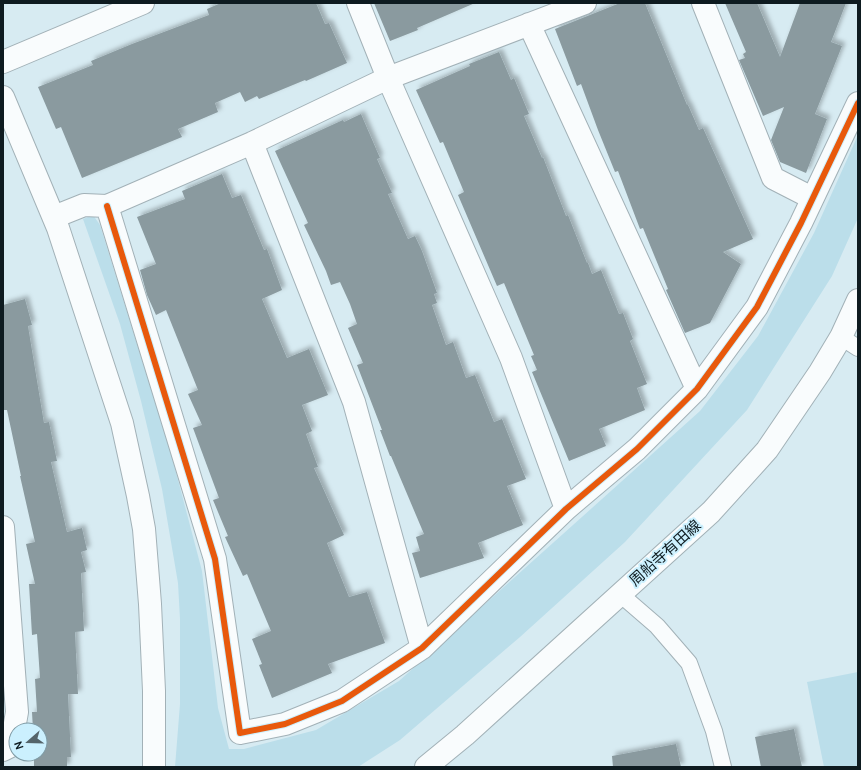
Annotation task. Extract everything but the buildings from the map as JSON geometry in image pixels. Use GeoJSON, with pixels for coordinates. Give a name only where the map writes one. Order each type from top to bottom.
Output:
{"type":"FeatureCollection","features":[{"type":"Feature","properties":{"kind":"street"},"geometry":{"type":"LineString","coordinates":[[3,62],[143,3]]}},
{"type":"Feature","properties":{"kind":"street"},"geometry":{"type":"LineString","coordinates":[[358,3],[388,78],[511,358],[566,509]]}},
{"type":"Feature","properties":{"kind":"street"},"geometry":{"type":"LineString","coordinates":[[54,217],[84,205],[107,206],[252,143],[388,78],[585,3]]}},
{"type":"Feature","properties":{"kind":"street"},"geometry":{"type":"LineString","coordinates":[[703,3],[773,178],[812,198]]}},
{"type":"Feature","properties":{"kind":"street"},"geometry":{"type":"LineString","coordinates":[[529,24],[697,389]]}},
{"type":"Feature","properties":{"kind":"street"},"geometry":{"type":"LineString","coordinates":[[3,97],[54,217],[122,423],[144,529],[150,604],[154,692],[154,767]]}},
{"type":"Feature","properties":{"kind":"street"},"geometry":{"type":"LineString","coordinates":[[107,206],[215,559],[240,733],[285,724],[342,701],[422,648],[566,509],[637,449],[697,389],[757,307],[800,223],[858,103]]}},
{"type":"Feature","properties":{"kind":"street"},"geometry":{"type":"LineString","coordinates":[[252,143],[354,402],[422,648]]}},
{"type":"Feature","properties":{"kind":"street","name":"周船寺有田線"},"geometry":{"type":"LineString","coordinates":[[426,767],[465,735],[711,512],[767,450],[820,372],[849,343],[858,300]]}},
{"type":"Feature","properties":{"kind":"street"},"geometry":{"type":"LineString","coordinates":[[3,527],[17,712],[11,746],[3,750]]}},
{"type":"Feature","properties":{"kind":"lane"},"geometry":{"type":"LineString","coordinates":[[620,594],[656,626],[688,664],[714,731],[723,767]]}},
{"type":"Feature","properties":{"kind":"shaded area"},"geometry":{"type":"Polygon","coordinates":[[[858,135],[858,218],[832,276],[747,410],[625,542],[520,637],[400,740],[358,767],[175,767],[180,704],[180,619],[178,583],[162,489],[141,401],[120,324],[83,219],[93,215],[100,225],[172,457],[202,571],[218,708],[229,749],[244,749],[316,730],[399,681],[700,411],[758,336],[814,233],[858,135]]]}},
{"type":"Feature","properties":{"kind":"shaded area"},"geometry":{"type":"Polygon","coordinates":[[[858,672],[858,767],[824,767],[807,682],[858,672]]]}},
{"type":"Feature","properties":{"kind":"cycle path"},"geometry":{"type":"LineString","coordinates":[[107,206],[215,559],[240,733],[285,724],[342,701],[422,648],[566,509],[637,449],[697,389],[757,307],[801,223],[858,103]]}}]}
